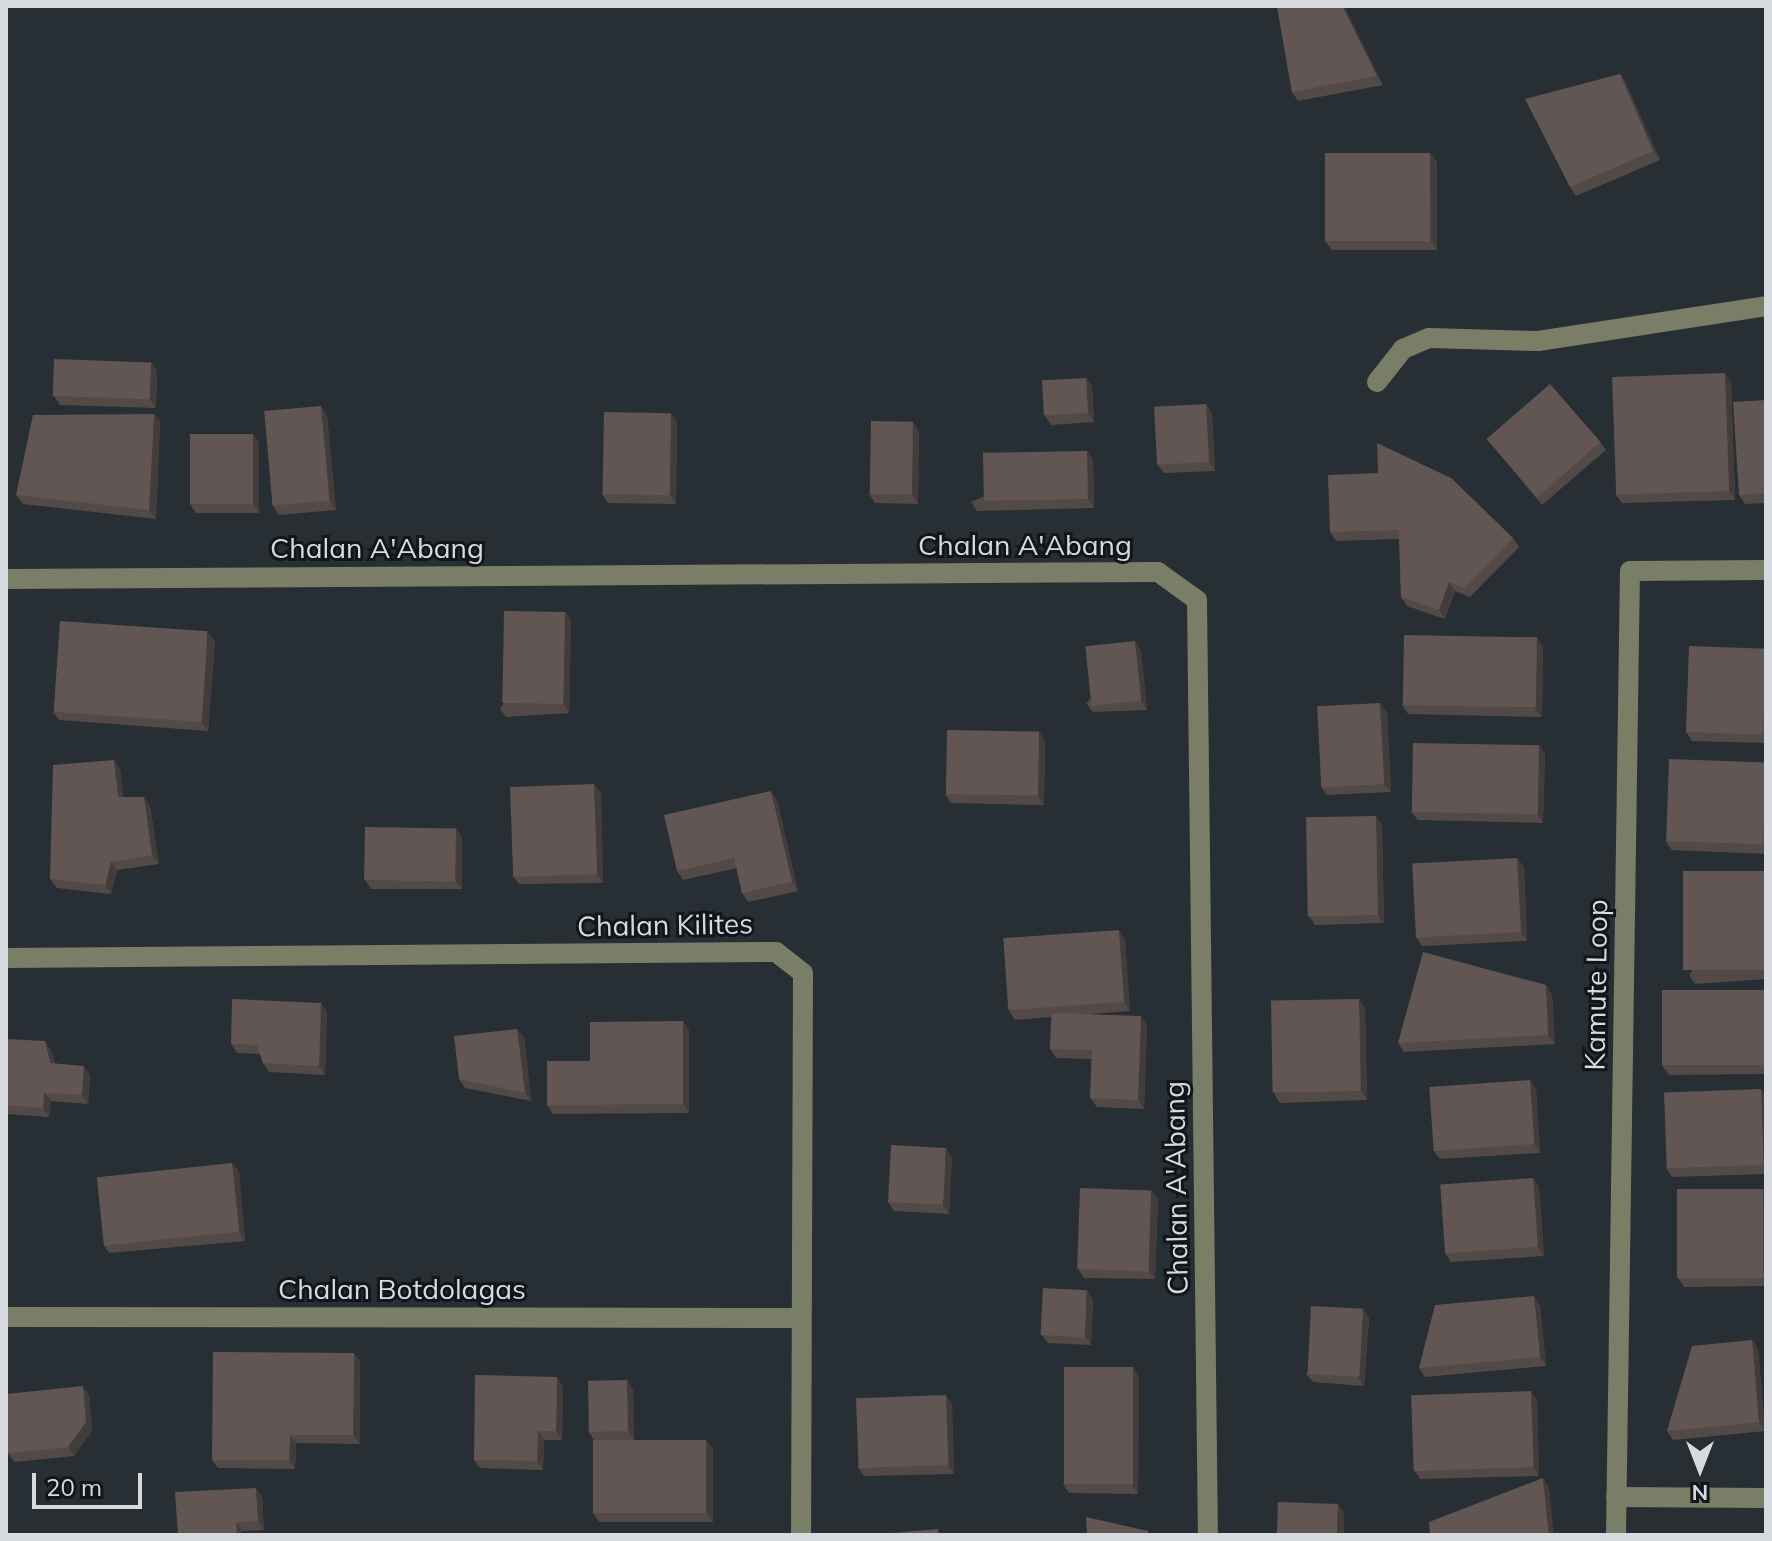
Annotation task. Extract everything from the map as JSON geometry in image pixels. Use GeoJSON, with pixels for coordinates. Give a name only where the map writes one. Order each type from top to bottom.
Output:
{"type":"FeatureCollection","features":[{"type":"Feature","properties":{"kind":"street"},"geometry":{"type":"LineString","coordinates":[[1377,382],[1403,349],[1429,338],[1538,341],[1766,306]]}},
{"type":"Feature","properties":{"kind":"street","name":"Kamute Loop"},"geometry":{"type":"LineString","coordinates":[[1616,1535],[1630,571],[1766,570]]}},
{"type":"Feature","properties":{"kind":"street","name":"Chalan A'Abang"},"geometry":{"type":"LineString","coordinates":[[6,579],[1158,572],[1197,600],[1208,1535]]}},
{"type":"Feature","properties":{"kind":"street","name":"Chalan Kilites"},"geometry":{"type":"LineString","coordinates":[[6,958],[776,952],[803,973],[798,1318],[801,1535]]}},
{"type":"Feature","properties":{"kind":"street","name":"Chalan Botdolagas"},"geometry":{"type":"LineString","coordinates":[[6,1317],[798,1318]]}},
{"type":"Feature","properties":{"kind":"street"},"geometry":{"type":"LineString","coordinates":[[1616,1497],[1766,1498]]}},
{"type":"Feature","properties":{"kind":"building"},"geometry":{"type":"Polygon","coordinates":[[[1277,6],[1342,6],[1377,76],[1292,92],[1277,6]]]}},
{"type":"Feature","properties":{"kind":"building"},"geometry":{"type":"Polygon","coordinates":[[[1620,74],[1653,151],[1570,187],[1525,99],[1620,74]]]}},
{"type":"Feature","properties":{"kind":"building"},"geometry":{"type":"Polygon","coordinates":[[[1325,153],[1430,153],[1430,241],[1325,241],[1325,153]]]}},
{"type":"Feature","properties":{"kind":"building"},"geometry":{"type":"Polygon","coordinates":[[[54,359],[151,362],[150,399],[53,396],[54,359]]]}},
{"type":"Feature","properties":{"kind":"building"},"geometry":{"type":"Polygon","coordinates":[[[1725,373],[1729,491],[1616,495],[1612,377],[1725,373]]]}},
{"type":"Feature","properties":{"kind":"building"},"geometry":{"type":"Polygon","coordinates":[[[1086,378],[1088,413],[1044,415],[1042,380],[1086,378]]]}},
{"type":"Feature","properties":{"kind":"building"},"geometry":{"type":"Polygon","coordinates":[[[1550,384],[1601,442],[1537,497],[1487,439],[1550,384]]]}},
{"type":"Feature","properties":{"kind":"building"},"geometry":{"type":"Polygon","coordinates":[[[1766,400],[1766,493],[1739,495],[1733,402],[1766,400]]]}},
{"type":"Feature","properties":{"kind":"building"},"geometry":{"type":"Polygon","coordinates":[[[1206,404],[1209,462],[1157,465],[1154,407],[1206,404]]]}},
{"type":"Feature","properties":{"kind":"building"},"geometry":{"type":"Polygon","coordinates":[[[321,406],[329,501],[272,506],[264,411],[321,406]]]}},
{"type":"Feature","properties":{"kind":"building"},"geometry":{"type":"Polygon","coordinates":[[[604,412],[671,413],[670,495],[603,494],[604,412]]]}},
{"type":"Feature","properties":{"kind":"building"},"geometry":{"type":"Polygon","coordinates":[[[154,414],[149,510],[16,495],[33,415],[154,414]]]}},
{"type":"Feature","properties":{"kind":"building"},"geometry":{"type":"Polygon","coordinates":[[[871,421],[913,422],[912,495],[870,494],[871,421]]]}},
{"type":"Feature","properties":{"kind":"building"},"geometry":{"type":"Polygon","coordinates":[[[190,434],[253,434],[253,504],[190,504],[190,434]]]}},
{"type":"Feature","properties":{"kind":"building"},"geometry":{"type":"Polygon","coordinates":[[[1377,443],[1451,478],[1513,538],[1464,588],[1449,582],[1439,610],[1401,597],[1399,530],[1330,532],[1328,475],[1378,473],[1377,443]]]}},
{"type":"Feature","properties":{"kind":"building"},"geometry":{"type":"Polygon","coordinates":[[[1087,451],[1088,499],[984,501],[983,453],[1087,451]]]}},
{"type":"Feature","properties":{"kind":"building"},"geometry":{"type":"Polygon","coordinates":[[[504,611],[565,612],[563,704],[502,703],[504,611]]]}},
{"type":"Feature","properties":{"kind":"building"},"geometry":{"type":"Polygon","coordinates":[[[60,621],[208,631],[201,722],[54,712],[60,621]]]}},
{"type":"Feature","properties":{"kind":"building"},"geometry":{"type":"Polygon","coordinates":[[[1404,635],[1537,637],[1536,707],[1403,705],[1404,635]]]}},
{"type":"Feature","properties":{"kind":"building"},"geometry":{"type":"Polygon","coordinates":[[[1135,641],[1141,701],[1092,706],[1085,646],[1135,641]]]}},
{"type":"Feature","properties":{"kind":"building"},"geometry":{"type":"Polygon","coordinates":[[[1689,646],[1766,649],[1763,735],[1686,732],[1689,646]]]}},
{"type":"Feature","properties":{"kind":"building"},"geometry":{"type":"Polygon","coordinates":[[[1380,703],[1384,784],[1321,787],[1317,706],[1380,703]]]}},
{"type":"Feature","properties":{"kind":"building"},"geometry":{"type":"Polygon","coordinates":[[[947,730],[1039,732],[1038,796],[946,794],[947,730]]]}},
{"type":"Feature","properties":{"kind":"building"},"geometry":{"type":"Polygon","coordinates":[[[1413,743],[1539,745],[1538,814],[1412,812],[1413,743]]]}},
{"type":"Feature","properties":{"kind":"building"},"geometry":{"type":"Polygon","coordinates":[[[1669,759],[1766,762],[1763,844],[1666,841],[1669,759]]]}},
{"type":"Feature","properties":{"kind":"building"},"geometry":{"type":"Polygon","coordinates":[[[114,760],[118,797],[144,797],[152,855],[111,862],[105,885],[50,879],[53,765],[114,760]]]}},
{"type":"Feature","properties":{"kind":"building"},"geometry":{"type":"Polygon","coordinates":[[[594,784],[597,874],[513,877],[510,787],[594,784]]]}},
{"type":"Feature","properties":{"kind":"building"},"geometry":{"type":"Polygon","coordinates":[[[771,791],[792,882],[742,893],[734,858],[677,871],[664,815],[771,791]]]}},
{"type":"Feature","properties":{"kind":"building"},"geometry":{"type":"Polygon","coordinates":[[[1376,816],[1378,915],[1308,916],[1306,817],[1376,816]]]}},
{"type":"Feature","properties":{"kind":"building"},"geometry":{"type":"Polygon","coordinates":[[[365,827],[456,829],[455,882],[364,880],[365,827]]]}},
{"type":"Feature","properties":{"kind":"building"},"geometry":{"type":"Polygon","coordinates":[[[1517,858],[1521,932],[1416,937],[1412,863],[1517,858]]]}},
{"type":"Feature","properties":{"kind":"building"},"geometry":{"type":"Polygon","coordinates":[[[1683,871],[1766,871],[1766,970],[1683,970],[1683,871]]]}},
{"type":"Feature","properties":{"kind":"building"},"geometry":{"type":"Polygon","coordinates":[[[1119,930],[1124,1002],[1008,1010],[1003,938],[1119,930]]]}},
{"type":"Feature","properties":{"kind":"building"},"geometry":{"type":"Polygon","coordinates":[[[1423,952],[1546,985],[1548,1035],[1398,1043],[1423,952]]]}},
{"type":"Feature","properties":{"kind":"building"},"geometry":{"type":"Polygon","coordinates":[[[1662,990],[1766,990],[1766,1065],[1662,1065],[1662,990]]]}},
{"type":"Feature","properties":{"kind":"building"},"geometry":{"type":"Polygon","coordinates":[[[232,999],[321,1003],[319,1066],[263,1063],[257,1045],[231,1044],[232,999]]]}},
{"type":"Feature","properties":{"kind":"building"},"geometry":{"type":"Polygon","coordinates":[[[1359,999],[1361,1091],[1273,1093],[1271,1001],[1359,999]]]}},
{"type":"Feature","properties":{"kind":"building"},"geometry":{"type":"Polygon","coordinates":[[[1052,1013],[1141,1016],[1138,1100],[1090,1098],[1092,1050],[1050,1049],[1052,1013]]]}},
{"type":"Feature","properties":{"kind":"building"},"geometry":{"type":"Polygon","coordinates":[[[683,1021],[683,1104],[547,1105],[547,1061],[590,1061],[590,1022],[683,1021]]]}},
{"type":"Feature","properties":{"kind":"building"},"geometry":{"type":"Polygon","coordinates":[[[517,1029],[525,1093],[459,1079],[454,1036],[517,1029]]]}},
{"type":"Feature","properties":{"kind":"building"},"geometry":{"type":"Polygon","coordinates":[[[6,1039],[45,1041],[50,1063],[84,1066],[82,1095],[44,1093],[43,1108],[6,1105],[6,1039]]]}},
{"type":"Feature","properties":{"kind":"building"},"geometry":{"type":"Polygon","coordinates":[[[1530,1080],[1534,1144],[1434,1151],[1429,1087],[1530,1080]]]}},
{"type":"Feature","properties":{"kind":"building"},"geometry":{"type":"Polygon","coordinates":[[[1761,1089],[1764,1165],[1667,1168],[1664,1092],[1761,1089]]]}},
{"type":"Feature","properties":{"kind":"building"},"geometry":{"type":"Polygon","coordinates":[[[891,1145],[946,1148],[943,1205],[888,1202],[891,1145]]]}},
{"type":"Feature","properties":{"kind":"building"},"geometry":{"type":"Polygon","coordinates":[[[232,1163],[239,1232],[104,1246],[97,1177],[232,1163]]]}},
{"type":"Feature","properties":{"kind":"building"},"geometry":{"type":"Polygon","coordinates":[[[1533,1178],[1538,1247],[1445,1253],[1440,1184],[1533,1178]]]}},
{"type":"Feature","properties":{"kind":"building"},"geometry":{"type":"Polygon","coordinates":[[[1080,1188],[1151,1190],[1148,1271],[1077,1269],[1080,1188]]]}},
{"type":"Feature","properties":{"kind":"building"},"geometry":{"type":"Polygon","coordinates":[[[1677,1189],[1763,1189],[1763,1278],[1677,1278],[1677,1189]]]}},
{"type":"Feature","properties":{"kind":"building"},"geometry":{"type":"Polygon","coordinates":[[[1043,1288],[1087,1290],[1084,1337],[1041,1335],[1043,1288]]]}},
{"type":"Feature","properties":{"kind":"building"},"geometry":{"type":"Polygon","coordinates":[[[1534,1296],[1540,1357],[1419,1368],[1435,1305],[1534,1296]]]}},
{"type":"Feature","properties":{"kind":"building"},"geometry":{"type":"Polygon","coordinates":[[[1311,1306],[1363,1309],[1359,1377],[1307,1374],[1311,1306]]]}},
{"type":"Feature","properties":{"kind":"building"},"geometry":{"type":"Polygon","coordinates":[[[1752,1340],[1759,1422],[1667,1431],[1692,1346],[1752,1340]]]}},
{"type":"Feature","properties":{"kind":"building"},"geometry":{"type":"Polygon","coordinates":[[[213,1352],[354,1353],[353,1435],[290,1435],[289,1460],[212,1460],[213,1352]]]}},
{"type":"Feature","properties":{"kind":"building"},"geometry":{"type":"Polygon","coordinates":[[[1064,1367],[1133,1367],[1133,1484],[1064,1484],[1064,1367]]]}},
{"type":"Feature","properties":{"kind":"building"},"geometry":{"type":"Polygon","coordinates":[[[475,1375],[557,1377],[556,1431],[538,1431],[537,1461],[474,1460],[475,1375]]]}},
{"type":"Feature","properties":{"kind":"building"},"geometry":{"type":"Polygon","coordinates":[[[627,1380],[628,1431],[589,1432],[588,1381],[627,1380]]]}},
{"type":"Feature","properties":{"kind":"building"},"geometry":{"type":"Polygon","coordinates":[[[83,1386],[86,1422],[68,1447],[8,1453],[6,1394],[83,1386]]]}},
{"type":"Feature","properties":{"kind":"building"},"geometry":{"type":"Polygon","coordinates":[[[1531,1391],[1534,1467],[1414,1471],[1411,1395],[1531,1391]]]}},
{"type":"Feature","properties":{"kind":"building"},"geometry":{"type":"Polygon","coordinates":[[[946,1395],[948,1465],[858,1468],[856,1398],[946,1395]]]}},
{"type":"Feature","properties":{"kind":"building"},"geometry":{"type":"Polygon","coordinates":[[[593,1440],[706,1440],[706,1513],[593,1513],[593,1440]]]}},
{"type":"Feature","properties":{"kind":"building"},"geometry":{"type":"Polygon","coordinates":[[[1543,1478],[1549,1535],[1430,1535],[1429,1522],[1543,1478]]]}},
{"type":"Feature","properties":{"kind":"building"},"geometry":{"type":"Polygon","coordinates":[[[256,1488],[258,1521],[236,1522],[237,1535],[178,1535],[175,1492],[256,1488]]]}},
{"type":"Feature","properties":{"kind":"building"},"geometry":{"type":"Polygon","coordinates":[[[1278,1502],[1338,1504],[1337,1535],[1277,1535],[1278,1502]]]}},
{"type":"Feature","properties":{"kind":"building"},"geometry":{"type":"Polygon","coordinates":[[[1086,1517],[1148,1531],[1148,1535],[1087,1535],[1086,1517]]]}},
{"type":"Feature","properties":{"kind":"building"},"geometry":{"type":"Polygon","coordinates":[[[938,1529],[939,1535],[870,1535],[938,1529]]]}}]}
